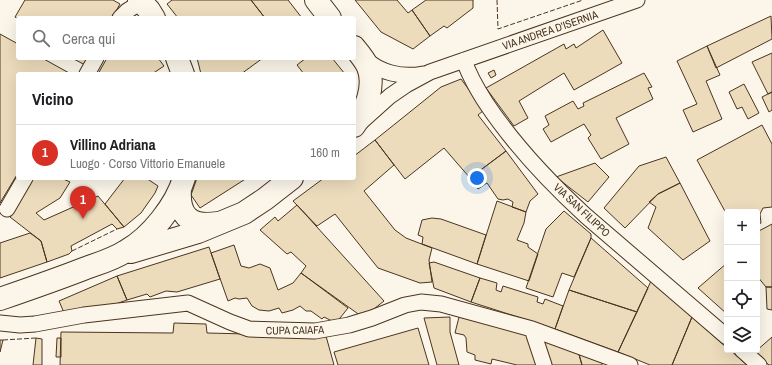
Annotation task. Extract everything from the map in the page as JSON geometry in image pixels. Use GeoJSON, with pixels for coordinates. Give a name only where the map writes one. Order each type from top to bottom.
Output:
{"type":"FeatureCollection","features":[{"type":"Feature","properties":{"kind":"street"},"geometry":{"type":"LineString","coordinates":[[316,0],[328,16]]}},
{"type":"Feature","properties":{"kind":"street","name":"VIA ANDREA D'ISERNIA"},"geometry":{"type":"LineString","coordinates":[[430,72],[637,0]]}},
{"type":"Feature","properties":{"kind":"street"},"geometry":{"type":"LineString","coordinates":[[122,16],[127,11],[145,7]]}},
{"type":"Feature","properties":{"kind":"street"},"geometry":{"type":"LineString","coordinates":[[358,52],[373,65],[392,73],[408,75],[430,72]]}},
{"type":"Feature","properties":{"kind":"street"},"geometry":{"type":"LineString","coordinates":[[356,124],[364,110],[370,89],[369,71],[358,52]]}},
{"type":"Feature","properties":{"kind":"street"},"geometry":{"type":"LineString","coordinates":[[87,72],[95,60]]}},
{"type":"Feature","properties":{"kind":"street"},"geometry":{"type":"LineString","coordinates":[[178,60],[182,72]]}},
{"type":"Feature","properties":{"kind":"street","name":"VIA SAN FILIPPO"},"geometry":{"type":"LineString","coordinates":[[464,60],[469,75],[496,118],[546,177],[586,216],[724,334]]}},
{"type":"Feature","properties":{"kind":"street"},"geometry":{"type":"LineString","coordinates":[[356,125],[390,96],[406,85],[430,72]]}},
{"type":"Feature","properties":{"kind":"street"},"geometry":{"type":"LineString","coordinates":[[7,209],[24,180]]}},
{"type":"Feature","properties":{"kind":"street"},"geometry":{"type":"LineString","coordinates":[[112,258],[180,238],[244,213],[289,180]]}},
{"type":"Feature","properties":{"kind":"street"},"geometry":{"type":"LineString","coordinates":[[182,184],[180,206],[186,215],[191,220],[204,224],[220,223]]}},
{"type":"Feature","properties":{"kind":"street"},"geometry":{"type":"LineString","coordinates":[[0,299],[42,285],[127,251],[150,232],[166,212],[182,184]]}},
{"type":"Feature","properties":{"kind":"street","name":"CUPA CAIAFA"},"geometry":{"type":"LineString","coordinates":[[0,322],[20,325],[35,324],[84,314],[188,303],[249,329],[315,331],[349,325],[405,305],[422,302],[441,304],[532,329],[630,365]]}},
{"type":"Feature","properties":{"kind":"street"},"geometry":{"type":"LineString","coordinates":[[532,329],[544,365]]}},
{"type":"Feature","properties":{"kind":"street"},"geometry":{"type":"LineString","coordinates":[[746,353],[760,365]]}},
{"type":"Feature","properties":{"kind":"building"},"geometry":{"type":"Polygon","coordinates":[[[25,0],[113,0],[120,4],[113,16],[15,17],[25,0]]]}},
{"type":"Feature","properties":{"kind":"building"},"geometry":{"type":"Polygon","coordinates":[[[172,0],[251,0],[263,16],[176,16],[167,4],[172,0]]]}},
{"type":"Feature","properties":{"kind":"building"},"geometry":{"type":"Polygon","coordinates":[[[251,0],[288,0],[300,16],[263,16],[251,0]]]}},
{"type":"Feature","properties":{"kind":"building"},"geometry":{"type":"Polygon","coordinates":[[[355,0],[397,0],[408,13],[412,10],[430,36],[413,49],[381,32],[355,0]]]}},
{"type":"Feature","properties":{"kind":"building"},"geometry":{"type":"Polygon","coordinates":[[[426,0],[473,0],[473,8],[447,28],[444,26],[430,36],[412,10],[426,0]]]}},
{"type":"Feature","properties":{"kind":"building"},"geometry":{"type":"Polygon","coordinates":[[[771,16],[772,39],[716,68],[707,46],[771,16]]]}},
{"type":"Feature","properties":{"kind":"building"},"geometry":{"type":"Polygon","coordinates":[[[603,30],[622,63],[574,90],[564,73],[519,101],[528,118],[514,126],[486,88],[564,44],[566,49],[574,44],[576,48],[603,30]]]}},
{"type":"Feature","properties":{"kind":"building"},"geometry":{"type":"Polygon","coordinates":[[[0,34],[16,43],[16,60],[46,60],[67,72],[16,72],[16,176],[0,203],[0,34]]]}},
{"type":"Feature","properties":{"kind":"building"},"geometry":{"type":"Polygon","coordinates":[[[707,46],[720,75],[706,81],[722,119],[693,132],[683,110],[697,104],[677,61],[707,46]]]}},
{"type":"Feature","properties":{"kind":"building"},"geometry":{"type":"Polygon","coordinates":[[[772,53],[772,92],[768,94],[752,62],[772,53]]]}},
{"type":"Feature","properties":{"kind":"building"},"geometry":{"type":"Polygon","coordinates":[[[76,60],[89,60],[85,65],[76,60]]]}},
{"type":"Feature","properties":{"kind":"building"},"geometry":{"type":"Polygon","coordinates":[[[106,60],[160,60],[164,66],[155,72],[99,72],[106,60]]]}},
{"type":"Feature","properties":{"kind":"building"},"geometry":{"type":"Polygon","coordinates":[[[198,60],[260,60],[244,72],[200,72],[198,60]]]}},
{"type":"Feature","properties":{"kind":"building"},"geometry":{"type":"Polygon","coordinates":[[[303,60],[334,60],[343,72],[302,72],[297,65],[303,60]]]}},
{"type":"Feature","properties":{"kind":"building"},"geometry":{"type":"Polygon","coordinates":[[[494,70],[496,75],[491,78],[488,73],[494,70]]]}},
{"type":"Feature","properties":{"kind":"building"},"geometry":{"type":"Polygon","coordinates":[[[644,73],[652,87],[648,88],[653,99],[616,118],[629,144],[601,159],[588,138],[591,135],[584,124],[551,142],[543,129],[549,125],[545,116],[573,101],[578,109],[584,106],[583,103],[644,73]]]}},
{"type":"Feature","properties":{"kind":"building"},"geometry":{"type":"Polygon","coordinates":[[[461,79],[484,110],[478,115],[506,151],[470,178],[444,148],[405,179],[375,140],[441,87],[461,79]]]}},
{"type":"Feature","properties":{"kind":"building"},"geometry":{"type":"Polygon","coordinates":[[[744,84],[759,113],[748,119],[742,107],[737,109],[729,92],[744,84]]]}},
{"type":"Feature","properties":{"kind":"building"},"geometry":{"type":"Polygon","coordinates":[[[772,92],[772,110],[769,112],[762,97],[772,92]]]}},
{"type":"Feature","properties":{"kind":"building"},"geometry":{"type":"Polygon","coordinates":[[[762,125],[772,144],[772,207],[763,208],[760,214],[760,209],[724,210],[697,160],[762,125]]]}},
{"type":"Feature","properties":{"kind":"building"},"geometry":{"type":"Polygon","coordinates":[[[375,140],[394,165],[364,191],[395,230],[406,238],[432,248],[429,260],[432,282],[420,283],[378,268],[335,214],[317,226],[293,201],[321,180],[356,180],[356,154],[375,140]]]}},
{"type":"Feature","properties":{"kind":"building"},"geometry":{"type":"Polygon","coordinates":[[[506,151],[538,194],[530,201],[526,212],[512,207],[513,202],[508,199],[498,199],[487,183],[478,189],[470,178],[506,151]]]}},
{"type":"Feature","properties":{"kind":"building"},"geometry":{"type":"Polygon","coordinates":[[[666,157],[680,183],[658,194],[625,228],[604,208],[639,166],[666,157]]]}},
{"type":"Feature","properties":{"kind":"building"},"geometry":{"type":"Polygon","coordinates":[[[595,163],[609,177],[588,202],[556,177],[595,163]]]}},
{"type":"Feature","properties":{"kind":"building"},"geometry":{"type":"Polygon","coordinates":[[[32,180],[66,180],[70,182],[60,198],[36,213],[44,220],[98,196],[124,227],[117,229],[112,224],[71,246],[72,251],[69,254],[47,262],[41,241],[10,217],[32,180]]]}},
{"type":"Feature","properties":{"kind":"building"},"geometry":{"type":"Polygon","coordinates":[[[123,180],[149,180],[158,186],[141,213],[124,227],[105,204],[123,180]]]}},
{"type":"Feature","properties":{"kind":"building"},"geometry":{"type":"Polygon","coordinates":[[[196,180],[244,180],[200,208],[191,195],[196,180]]]}},
{"type":"Feature","properties":{"kind":"building"},"geometry":{"type":"Polygon","coordinates":[[[680,183],[710,241],[683,260],[648,228],[656,207],[649,202],[658,194],[680,183]]]}},
{"type":"Feature","properties":{"kind":"building"},"geometry":{"type":"Polygon","coordinates":[[[497,201],[526,212],[524,223],[517,240],[528,244],[528,247],[538,254],[529,281],[477,264],[497,201]]]}},
{"type":"Feature","properties":{"kind":"building"},"geometry":{"type":"Polygon","coordinates":[[[297,205],[384,301],[370,312],[361,316],[301,273],[306,266],[291,252],[287,254],[260,230],[275,217],[278,221],[297,205]]]}},
{"type":"Feature","properties":{"kind":"building"},"geometry":{"type":"Polygon","coordinates":[[[564,211],[591,234],[591,238],[574,277],[562,273],[553,297],[526,288],[546,229],[564,211]]]}},
{"type":"Feature","properties":{"kind":"building"},"geometry":{"type":"Polygon","coordinates":[[[432,218],[441,219],[486,235],[477,264],[422,244],[423,237],[418,235],[422,220],[432,218]]]}},
{"type":"Feature","properties":{"kind":"building"},"geometry":{"type":"Polygon","coordinates":[[[772,224],[772,287],[766,287],[760,280],[760,230],[772,224]]]}},
{"type":"Feature","properties":{"kind":"building"},"geometry":{"type":"Polygon","coordinates":[[[30,233],[41,241],[47,262],[0,278],[0,243],[30,233]]]}},
{"type":"Feature","properties":{"kind":"building"},"geometry":{"type":"Polygon","coordinates":[[[591,238],[648,288],[637,312],[569,290],[591,238]]]}},
{"type":"Feature","properties":{"kind":"building"},"geometry":{"type":"Polygon","coordinates":[[[234,245],[241,266],[249,268],[260,264],[270,268],[278,290],[293,283],[301,273],[348,308],[336,323],[324,317],[322,319],[311,311],[306,311],[300,306],[282,313],[279,308],[269,311],[259,310],[252,306],[247,298],[235,298],[228,301],[211,253],[234,245]]]}},
{"type":"Feature","properties":{"kind":"building"},"geometry":{"type":"Polygon","coordinates":[[[209,247],[220,279],[177,292],[166,291],[150,297],[147,294],[127,300],[117,276],[209,247]]]}},
{"type":"Feature","properties":{"kind":"building"},"geometry":{"type":"Polygon","coordinates":[[[434,262],[480,278],[471,302],[434,288],[429,263],[434,262]]]}},
{"type":"Feature","properties":{"kind":"building"},"geometry":{"type":"Polygon","coordinates":[[[724,266],[724,311],[698,288],[724,266]]]}},
{"type":"Feature","properties":{"kind":"building"},"geometry":{"type":"Polygon","coordinates":[[[117,276],[127,300],[110,306],[86,311],[83,307],[65,315],[59,301],[117,276]]]}},
{"type":"Feature","properties":{"kind":"building"},"geometry":{"type":"Polygon","coordinates":[[[480,278],[497,283],[496,290],[501,292],[503,286],[538,297],[537,302],[543,304],[545,299],[563,306],[555,329],[471,302],[480,278]]]}},
{"type":"Feature","properties":{"kind":"building"},"geometry":{"type":"Polygon","coordinates":[[[651,281],[692,317],[672,365],[650,365],[618,352],[651,281]]]}},
{"type":"Feature","properties":{"kind":"building"},"geometry":{"type":"Polygon","coordinates":[[[766,287],[772,287],[772,310],[767,309],[766,287]]]}},
{"type":"Feature","properties":{"kind":"building"},"geometry":{"type":"Polygon","coordinates":[[[569,290],[637,312],[618,352],[555,329],[569,290]]]}},
{"type":"Feature","properties":{"kind":"building"},"geometry":{"type":"Polygon","coordinates":[[[450,317],[450,332],[459,365],[437,365],[424,318],[450,317]]]}},
{"type":"Feature","properties":{"kind":"building"},"geometry":{"type":"Polygon","coordinates":[[[459,317],[529,334],[537,365],[517,365],[492,359],[491,364],[475,360],[475,355],[467,352],[466,338],[464,335],[455,333],[459,317]]]}},
{"type":"Feature","properties":{"kind":"building"},"geometry":{"type":"Polygon","coordinates":[[[692,317],[724,345],[724,353],[733,353],[747,365],[672,365],[692,317]]]}},
{"type":"Feature","properties":{"kind":"building"},"geometry":{"type":"Polygon","coordinates":[[[174,323],[206,324],[207,333],[326,336],[334,365],[60,365],[61,332],[173,333],[174,323]]]}},
{"type":"Feature","properties":{"kind":"building"},"geometry":{"type":"Polygon","coordinates":[[[418,328],[429,365],[338,365],[334,352],[418,328]]]}},
{"type":"Feature","properties":{"kind":"building"},"geometry":{"type":"Polygon","coordinates":[[[772,337],[772,365],[769,365],[756,353],[760,353],[760,348],[772,337]]]}},
{"type":"Feature","properties":{"kind":"building"},"geometry":{"type":"Polygon","coordinates":[[[36,338],[42,339],[42,365],[33,365],[36,338]]]}},
{"type":"Feature","properties":{"kind":"building"},"geometry":{"type":"Polygon","coordinates":[[[57,338],[61,338],[61,357],[56,357],[57,338]]]}},
{"type":"Feature","properties":{"kind":"building"},"geometry":{"type":"Polygon","coordinates":[[[542,338],[578,351],[582,365],[551,365],[542,338]]]}},
{"type":"Feature","properties":{"kind":"building"},"geometry":{"type":"Polygon","coordinates":[[[0,340],[3,340],[0,352],[0,340]]]}},
{"type":"Feature","properties":{"kind":"building"},"geometry":{"type":"Polygon","coordinates":[[[578,351],[602,359],[602,365],[582,365],[578,351]]]}},
{"type":"Feature","properties":{"kind":"fence"},"geometry":{"type":"LineString","coordinates":[[497,0],[498,29],[583,0]]}},
{"type":"Feature","properties":{"kind":"fence"},"geometry":{"type":"LineString","coordinates":[[72,251],[117,229]]}},
{"type":"Feature","properties":{"kind":"fence"},"geometry":{"type":"LineString","coordinates":[[3,340],[36,338]]}},
{"type":"Feature","properties":{"kind":"place","name":"Villino Adriana"},"geometry":{"type":"Point","coordinates":[83,219]}}]}
